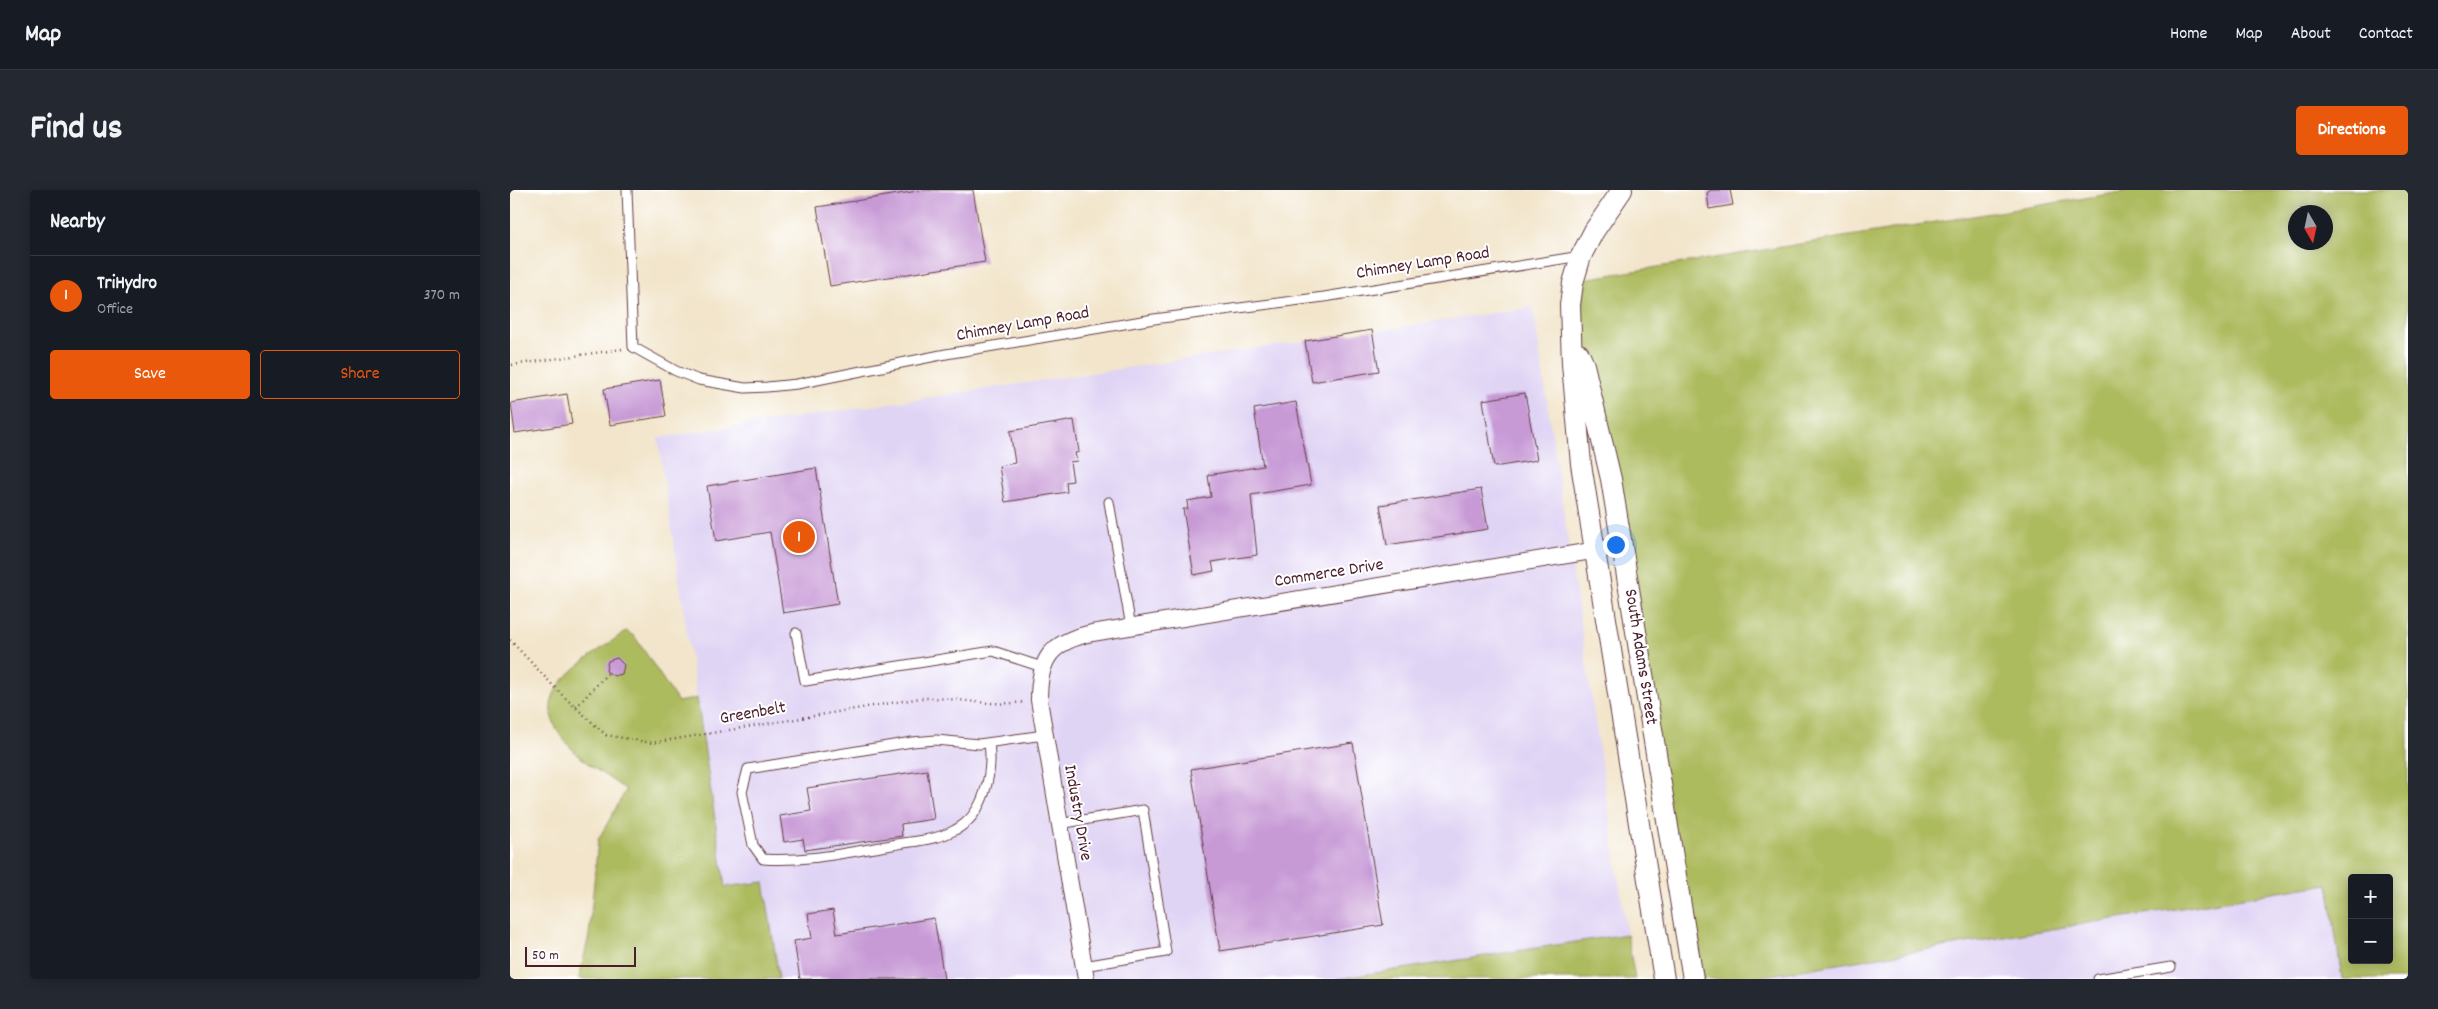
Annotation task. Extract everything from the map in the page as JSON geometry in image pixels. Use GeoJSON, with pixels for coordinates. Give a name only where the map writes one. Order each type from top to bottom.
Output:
{"type":"FeatureCollection","features":[{"type":"Feature","properties":{"kind":"street","name":"South Adams Street"},"geometry":{"type":"LineString","coordinates":[[1622,190],[1594,231],[1581,256],[1573,283],[1570,305],[1572,364],[1581,464],[1594,551],[1664,979]]}},
{"type":"Feature","properties":{"kind":"street","name":"South Adams Street"},"geometry":{"type":"LineString","coordinates":[[1572,338],[1584,365],[1604,445],[1693,979]]}},
{"type":"Feature","properties":{"kind":"street","name":"Commerce Drive"},"geometry":{"type":"LineString","coordinates":[[1045,661],[1060,644],[1075,636],[1622,546]]}},
{"type":"Feature","properties":{"kind":"street","name":"Industry Drive"},"geometry":{"type":"LineString","coordinates":[[1045,661],[1039,700],[1085,972]]}},
{"type":"Feature","properties":{"kind":"lane"},"geometry":{"type":"LineString","coordinates":[[627,190],[633,347]]}},
{"type":"Feature","properties":{"kind":"lane","name":"Chimney Lamp Road"},"geometry":{"type":"LineString","coordinates":[[633,347],[676,371],[699,380],[745,388],[767,387],[797,384],[946,354],[1154,319],[1324,297],[1581,256]]}},
{"type":"Feature","properties":{"kind":"lane"},"geometry":{"type":"LineString","coordinates":[[1109,502],[1131,627]]}},
{"type":"Feature","properties":{"kind":"lane"},"geometry":{"type":"LineString","coordinates":[[796,633],[805,681],[993,651],[1045,661]]}},
{"type":"Feature","properties":{"kind":"lane"},"geometry":{"type":"LineString","coordinates":[[989,743],[989,775],[980,804],[972,816],[956,830],[932,838],[807,859],[763,859],[753,846],[742,792],[748,769],[912,742],[989,743],[1044,735]]}},
{"type":"Feature","properties":{"kind":"lane"},"geometry":{"type":"LineString","coordinates":[[1059,824],[1143,810],[1166,952],[1085,972]]}},
{"type":"Feature","properties":{"kind":"lane"},"geometry":{"type":"LineString","coordinates":[[2098,979],[2171,967]]}},
{"type":"Feature","properties":{"kind":"path"},"geometry":{"type":"LineString","coordinates":[[512,365],[633,347]]}},
{"type":"Feature","properties":{"kind":"path","name":"Greenbelt"},"geometry":{"type":"LineString","coordinates":[[510,640],[606,735],[652,743],[921,698],[946,697],[987,705],[1039,700]]}},
{"type":"Feature","properties":{"kind":"path"},"geometry":{"type":"LineString","coordinates":[[576,707],[608,673]]}},
{"type":"Feature","properties":{"kind":"shaded area"},"geometry":{"type":"Polygon","coordinates":[[[1533,307],[1627,934],[1337,979],[779,979],[764,882],[725,887],[658,438],[1533,307]]]}},
{"type":"Feature","properties":{"kind":"shaded area"},"geometry":{"type":"Polygon","coordinates":[[[2329,884],[2342,979],[1746,979],[2329,884]]]}},
{"type":"Feature","properties":{"kind":"green space"},"geometry":{"type":"Polygon","coordinates":[[[2134,190],[2408,190],[2408,979],[2342,979],[2328,884],[1746,979],[1700,979],[1581,312],[1584,279],[2134,190]]]}},
{"type":"Feature","properties":{"kind":"green space"},"geometry":{"type":"Polygon","coordinates":[[[626,631],[635,637],[678,702],[697,698],[725,887],[764,882],[779,979],[579,979],[589,935],[598,840],[626,790],[586,762],[564,740],[553,720],[551,703],[558,688],[570,673],[626,631]]]}},
{"type":"Feature","properties":{"kind":"green space"},"geometry":{"type":"Polygon","coordinates":[[[1627,934],[1635,979],[1337,979],[1627,934]]]}},
{"type":"Feature","properties":{"kind":"building"},"geometry":{"type":"Polygon","coordinates":[[[924,190],[973,190],[985,262],[830,286],[817,207],[924,190]]]}},
{"type":"Feature","properties":{"kind":"building"},"geometry":{"type":"Polygon","coordinates":[[[1711,190],[1730,190],[1733,205],[1709,209],[1707,193],[1711,190]]]}},
{"type":"Feature","properties":{"kind":"building"},"geometry":{"type":"Polygon","coordinates":[[[1372,330],[1379,371],[1312,382],[1305,341],[1372,330]]]}},
{"type":"Feature","properties":{"kind":"building"},"geometry":{"type":"Polygon","coordinates":[[[660,380],[666,416],[610,425],[604,389],[660,380]]]}},
{"type":"Feature","properties":{"kind":"building"},"geometry":{"type":"Polygon","coordinates":[[[1525,393],[1537,460],[1494,467],[1483,400],[1525,393]]]}},
{"type":"Feature","properties":{"kind":"building"},"geometry":{"type":"Polygon","coordinates":[[[567,394],[572,424],[515,433],[511,403],[567,394]]]}},
{"type":"Feature","properties":{"kind":"building"},"geometry":{"type":"Polygon","coordinates":[[[1296,402],[1311,485],[1251,495],[1257,555],[1212,562],[1214,571],[1194,575],[1183,509],[1188,509],[1187,501],[1211,497],[1208,475],[1263,466],[1254,409],[1296,402]]]}},
{"type":"Feature","properties":{"kind":"building"},"geometry":{"type":"Polygon","coordinates":[[[1074,420],[1079,452],[1075,453],[1077,461],[1070,462],[1073,481],[1066,482],[1067,492],[1005,502],[999,466],[1015,463],[1010,431],[1074,420]]]}},
{"type":"Feature","properties":{"kind":"building"},"geometry":{"type":"Polygon","coordinates":[[[816,468],[838,604],[783,613],[770,532],[716,541],[707,486],[816,468]]]}},
{"type":"Feature","properties":{"kind":"building"},"geometry":{"type":"Polygon","coordinates":[[[1481,489],[1488,529],[1387,545],[1380,505],[1481,489]]]}},
{"type":"Feature","properties":{"kind":"building"},"geometry":{"type":"Polygon","coordinates":[[[617,658],[624,665],[622,674],[614,676],[606,671],[608,661],[617,658]]]}},
{"type":"Feature","properties":{"kind":"building"},"geometry":{"type":"Polygon","coordinates":[[[1353,743],[1383,925],[1220,951],[1191,769],[1353,743]]]}},
{"type":"Feature","properties":{"kind":"building"},"geometry":{"type":"Polygon","coordinates":[[[927,770],[934,819],[901,824],[902,836],[805,850],[803,839],[784,842],[780,816],[811,811],[807,788],[927,770]]]}},
{"type":"Feature","properties":{"kind":"building"},"geometry":{"type":"Polygon","coordinates":[[[833,910],[837,934],[934,918],[944,979],[800,979],[794,941],[812,938],[808,914],[833,910]]]}},
{"type":"Feature","properties":{"kind":"place","name":"TriHydro"},"geometry":{"type":"Point","coordinates":[799,537]}}]}
